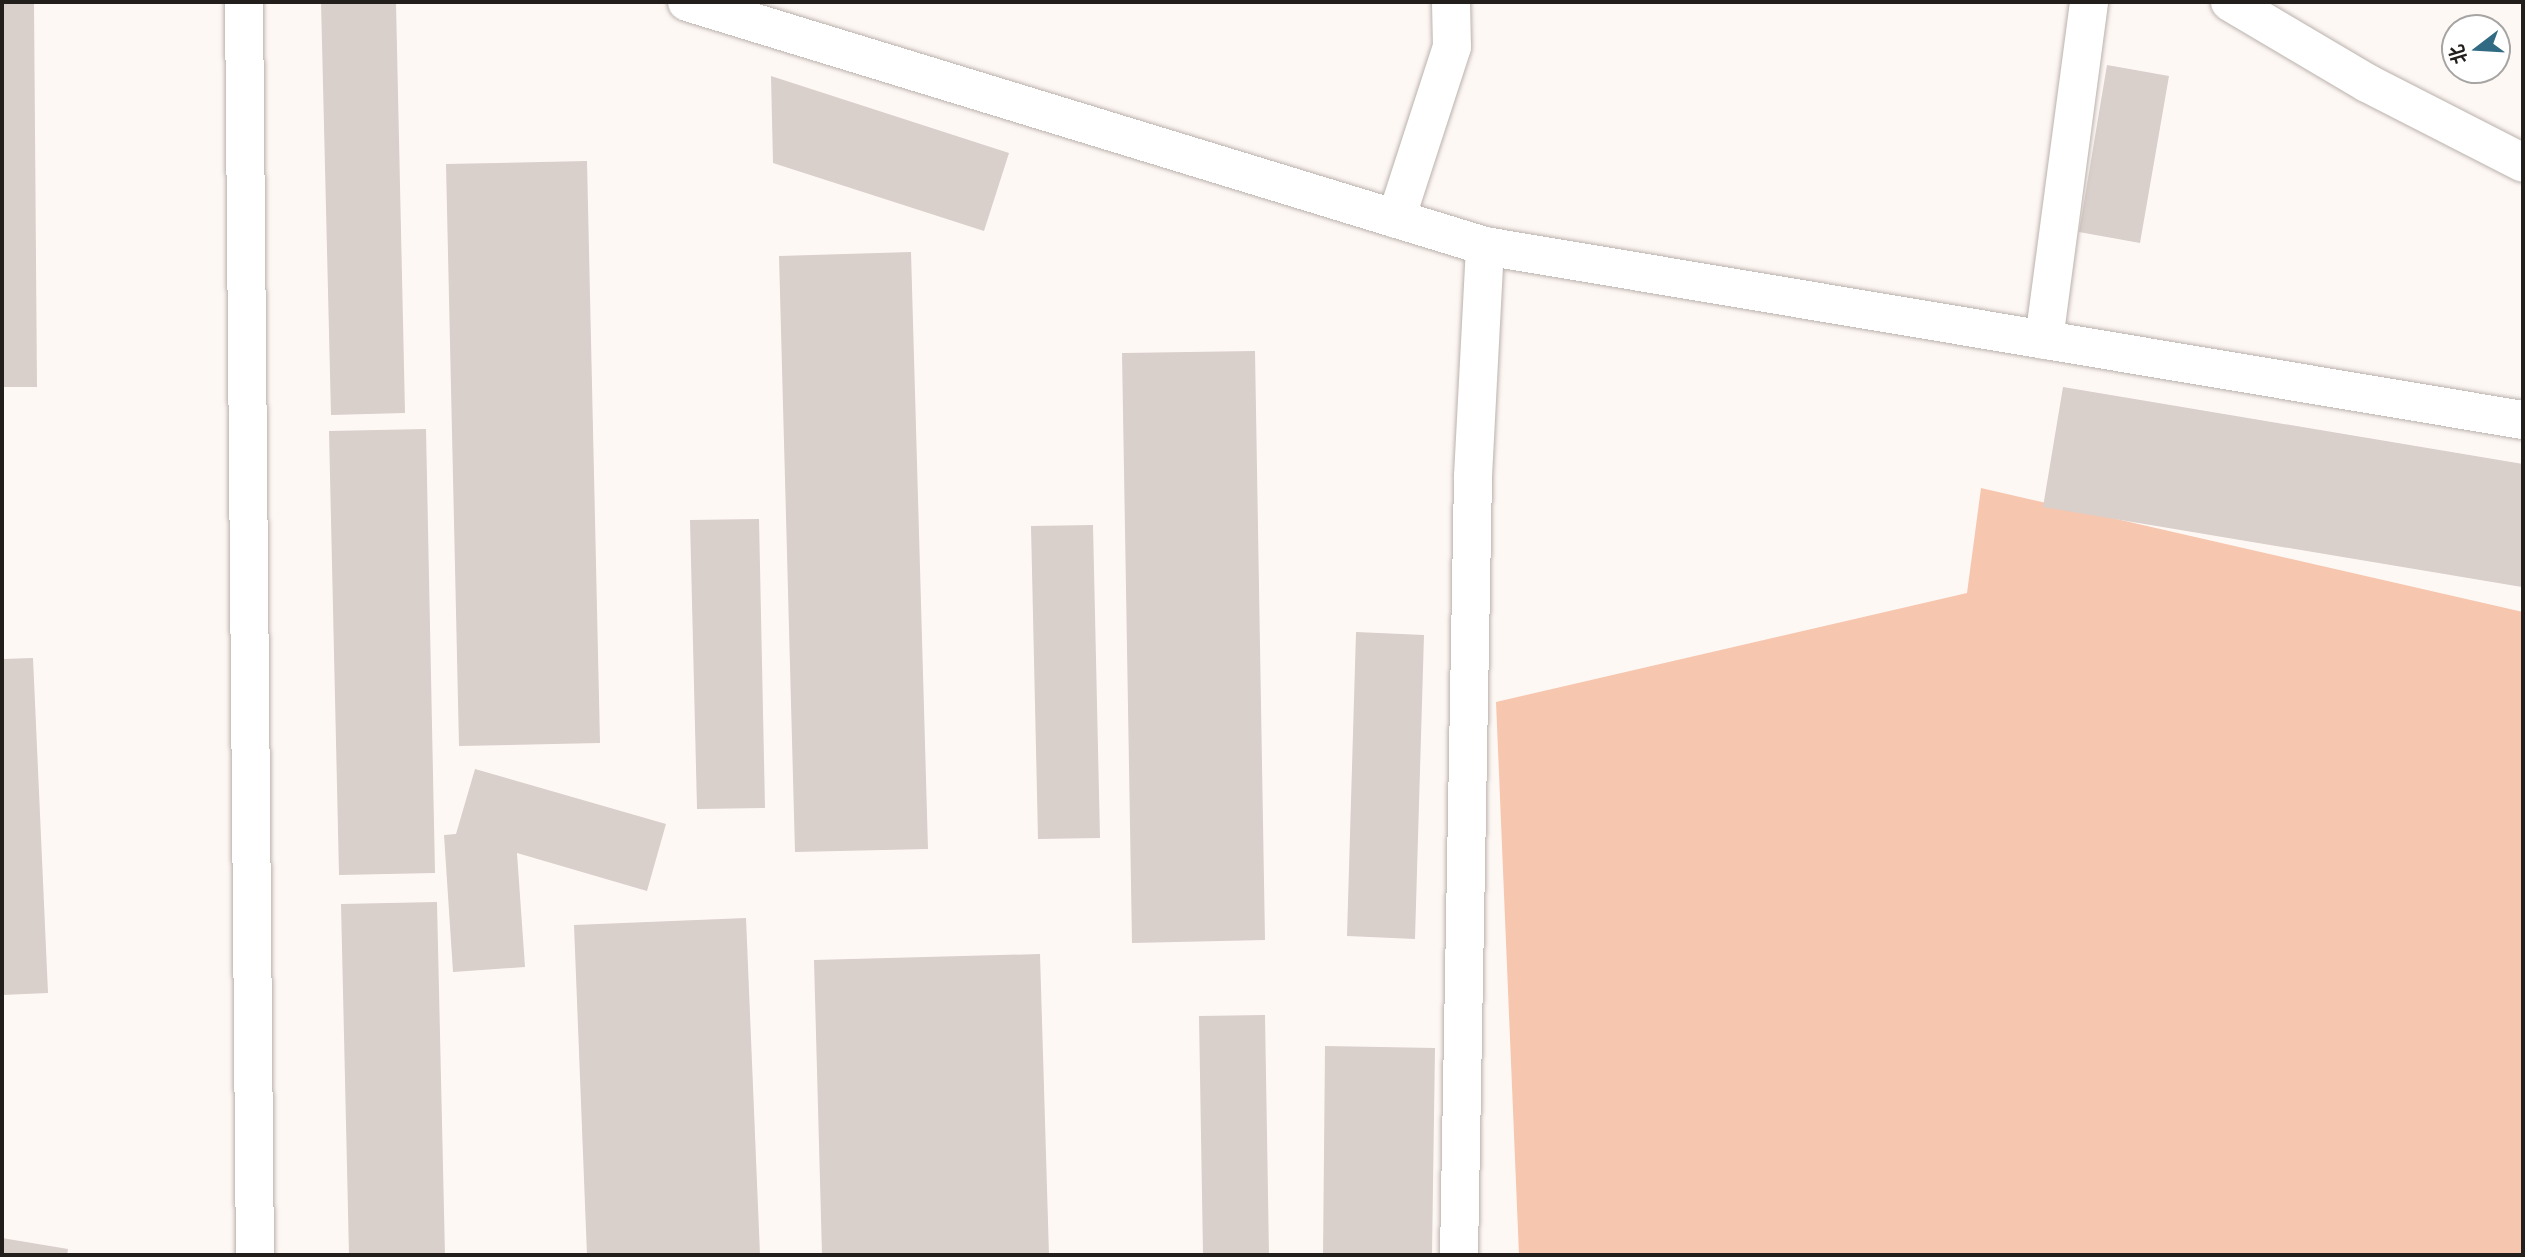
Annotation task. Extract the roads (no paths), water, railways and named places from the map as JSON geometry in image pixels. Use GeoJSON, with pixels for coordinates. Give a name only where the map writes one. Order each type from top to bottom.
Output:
{"type":"FeatureCollection","features":[{"type":"Feature","properties":{"kind":"street"},"geometry":{"type":"LineString","coordinates":[[244,2],[255,1255]]}},
{"type":"Feature","properties":{"kind":"street"},"geometry":{"type":"LineString","coordinates":[[687,2],[1485,246],[2523,420]]}},
{"type":"Feature","properties":{"kind":"street"},"geometry":{"type":"LineString","coordinates":[[1396,219],[1452,47],[1451,2]]}},
{"type":"Feature","properties":{"kind":"street"},"geometry":{"type":"LineString","coordinates":[[2044,340],[2089,2]]}},
{"type":"Feature","properties":{"kind":"street"},"geometry":{"type":"LineString","coordinates":[[2230,2],[2367,83],[2523,163]]}},
{"type":"Feature","properties":{"kind":"street"},"geometry":{"type":"LineString","coordinates":[[1459,1255],[1473,476],[1485,246]]}}]}
